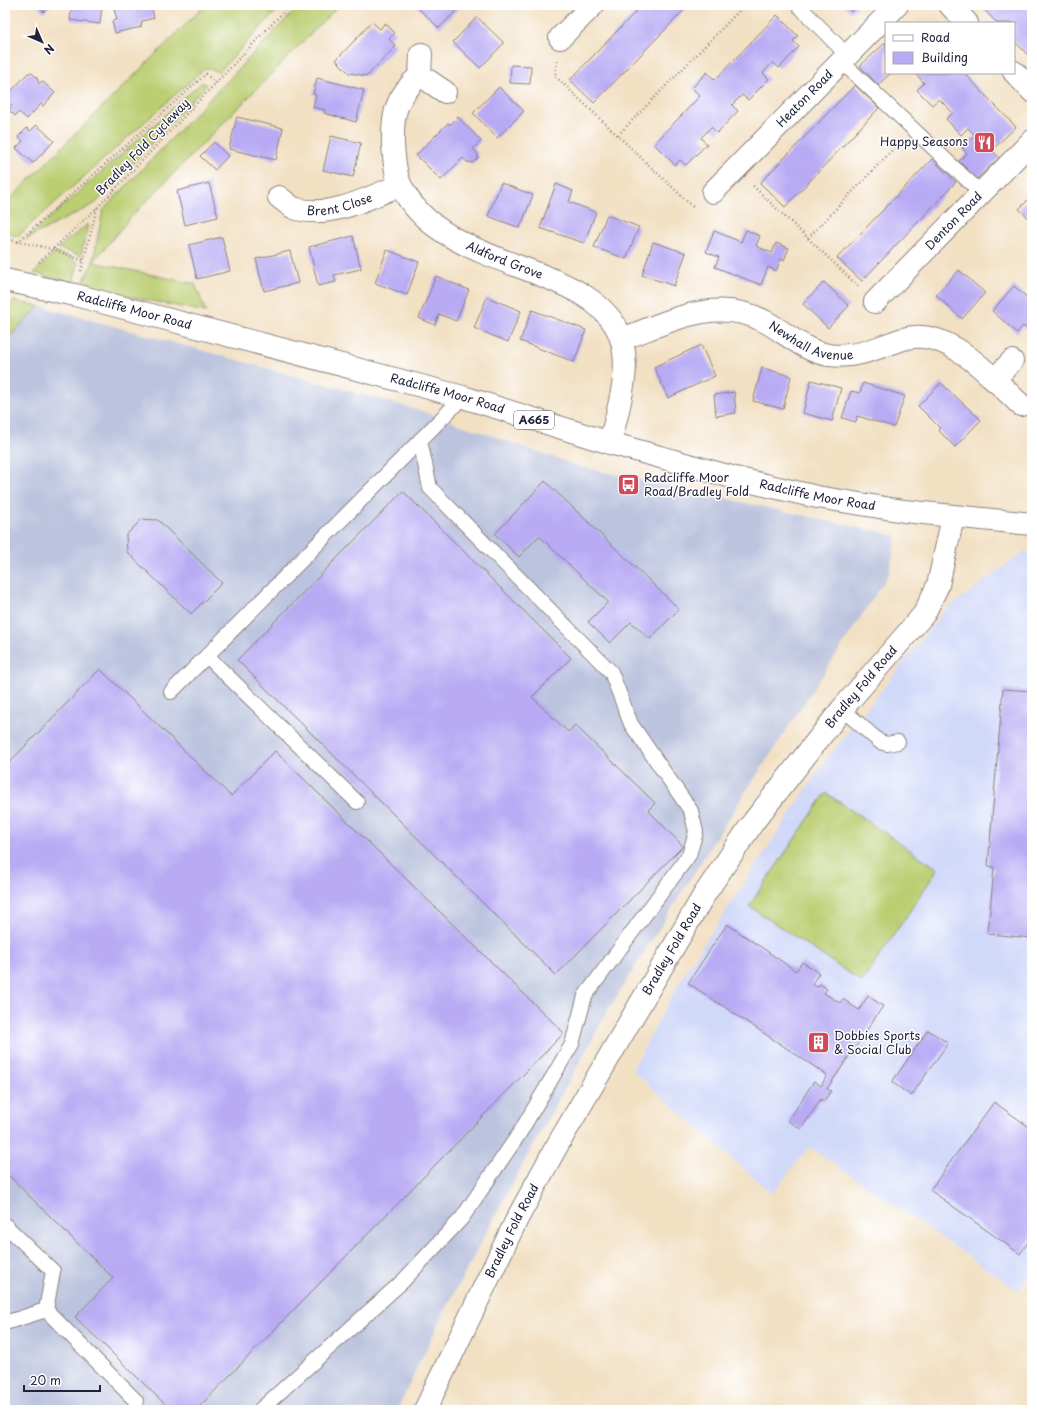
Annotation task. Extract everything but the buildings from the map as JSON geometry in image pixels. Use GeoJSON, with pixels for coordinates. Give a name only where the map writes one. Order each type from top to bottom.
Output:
{"type":"FeatureCollection","features":[{"type":"Feature","properties":{"kind":"street"},"geometry":{"type":"LineString","coordinates":[[560,38],[593,5]]}},
{"type":"Feature","properties":{"kind":"street","name":"Heaton Road"},"geometry":{"type":"LineString","coordinates":[[713,192],[897,5]]}},
{"type":"Feature","properties":{"kind":"street"},"geometry":{"type":"LineString","coordinates":[[950,5],[966,22]]}},
{"type":"Feature","properties":{"kind":"street","name":"Aldford Grove"},"geometry":{"type":"LineString","coordinates":[[445,92],[420,65],[395,106],[392,124],[393,155],[400,185],[414,207],[453,238],[473,248],[565,284],[589,298],[605,313],[622,339],[625,362],[610,443]]}},
{"type":"Feature","properties":{"kind":"street"},"geometry":{"type":"LineString","coordinates":[[1015,73],[1032,91]]}},
{"type":"Feature","properties":{"kind":"street","name":"Denton Road"},"geometry":{"type":"LineString","coordinates":[[875,302],[1032,141]]}},
{"type":"Feature","properties":{"kind":"street","name":"Brent Close"},"geometry":{"type":"LineString","coordinates":[[279,197],[295,209],[313,211],[344,207],[400,185]]}},
{"type":"Feature","properties":{"kind":"street","name":"Radcliffe Moor Road"},"geometry":{"type":"LineString","coordinates":[[5,280],[75,295],[463,397],[610,443],[739,479],[810,495],[904,511],[1032,524]]}},
{"type":"Feature","properties":{"kind":"street","name":"Newhall Avenue"},"geometry":{"type":"LineString","coordinates":[[622,339],[686,316],[715,309],[739,312],[765,321],[810,349],[829,356],[866,352],[905,338],[922,337],[942,341],[959,350],[1021,405]]}},
{"type":"Feature","properties":{"kind":"street"},"geometry":{"type":"LineString","coordinates":[[994,380],[1012,361]]}},
{"type":"Feature","properties":{"kind":"street","name":"Bradley Fold Road"},"geometry":{"type":"LineString","coordinates":[[426,1410],[517,1219],[554,1151],[704,895],[754,821],[842,709],[924,614],[938,585],[953,516]]}},
{"type":"Feature","properties":{"kind":"lane"},"geometry":{"type":"LineString","coordinates":[[798,5],[844,58],[913,129],[981,193]]}},
{"type":"Feature","properties":{"kind":"lane"},"geometry":{"type":"LineString","coordinates":[[171,692],[463,397]]}},
{"type":"Feature","properties":{"kind":"lane"},"geometry":{"type":"LineString","coordinates":[[260,1410],[403,1281],[462,1218],[519,1134],[572,1044],[585,996],[689,855],[696,832],[690,811],[631,724],[610,672],[430,488],[420,440]]}},
{"type":"Feature","properties":{"kind":"lane"},"geometry":{"type":"LineString","coordinates":[[207,656],[357,802]]}},
{"type":"Feature","properties":{"kind":"lane"},"geometry":{"type":"LineString","coordinates":[[842,709],[880,742],[887,744],[898,742]]}},
{"type":"Feature","properties":{"kind":"lane"},"geometry":{"type":"LineString","coordinates":[[5,1225],[53,1271],[46,1310]]}},
{"type":"Feature","properties":{"kind":"lane"},"geometry":{"type":"LineString","coordinates":[[5,1323],[46,1310]]}},
{"type":"Feature","properties":{"kind":"lane"},"geometry":{"type":"LineString","coordinates":[[46,1310],[136,1401]]}},
{"type":"Feature","properties":{"kind":"path","name":"Bradley Fold Cycleway"},"geometry":{"type":"LineString","coordinates":[[37,265],[52,249],[97,208],[290,5]]}},
{"type":"Feature","properties":{"kind":"path"},"geometry":{"type":"LineString","coordinates":[[618,135],[745,5]]}},
{"type":"Feature","properties":{"kind":"path"},"geometry":{"type":"LineString","coordinates":[[560,38],[555,76],[696,210],[713,192]]}},
{"type":"Feature","properties":{"kind":"path"},"geometry":{"type":"LineString","coordinates":[[18,242],[206,74],[216,84]]}},
{"type":"Feature","properties":{"kind":"path"},"geometry":{"type":"LineString","coordinates":[[808,238],[913,129]]}},
{"type":"Feature","properties":{"kind":"path"},"geometry":{"type":"LineString","coordinates":[[735,169],[875,302]]}},
{"type":"Feature","properties":{"kind":"path"},"geometry":{"type":"LineString","coordinates":[[75,295],[97,208]]}},
{"type":"Feature","properties":{"kind":"path"},"geometry":{"type":"LineString","coordinates":[[5,239],[52,249],[84,261]]}},
{"type":"Feature","properties":{"kind":"shaded area"},"geometry":{"type":"Polygon","coordinates":[[[40,306],[415,409],[581,467],[897,536],[889,574],[724,825],[610,1007],[523,1164],[443,1314],[397,1410],[5,1410],[5,341],[40,306]]]}},
{"type":"Feature","properties":{"kind":"shaded area"},"geometry":{"type":"Polygon","coordinates":[[[1025,551],[1032,552],[1032,1272],[1019,1291],[809,1147],[772,1194],[632,1070],[682,977],[825,761],[945,610],[1025,551]]]}},
{"type":"Feature","properties":{"kind":"green space"},"geometry":{"type":"Polygon","coordinates":[[[205,5],[282,5],[219,72],[205,68],[17,237],[5,231],[5,204],[205,5]]]}},
{"type":"Feature","properties":{"kind":"green space"},"geometry":{"type":"Polygon","coordinates":[[[300,5],[339,5],[130,218],[93,262],[103,210],[300,5]]]}},
{"type":"Feature","properties":{"kind":"green space"},"geometry":{"type":"Polygon","coordinates":[[[202,82],[206,85],[96,203],[26,239],[202,82]]]}},
{"type":"Feature","properties":{"kind":"green space"},"geometry":{"type":"Polygon","coordinates":[[[88,224],[81,256],[58,248],[88,224]]]}},
{"type":"Feature","properties":{"kind":"green space"},"geometry":{"type":"Polygon","coordinates":[[[54,253],[68,256],[78,263],[73,283],[34,273],[54,253]]]}},
{"type":"Feature","properties":{"kind":"green space"},"geometry":{"type":"Polygon","coordinates":[[[93,262],[195,284],[206,312],[81,287],[93,262]]]}},
{"type":"Feature","properties":{"kind":"green space"},"geometry":{"type":"Polygon","coordinates":[[[13,301],[40,306],[5,341],[5,309],[13,301]]]}},
{"type":"Feature","properties":{"kind":"green space"},"geometry":{"type":"Polygon","coordinates":[[[826,793],[938,869],[862,982],[749,906],[826,793]]]}},
{"type":"Feature","properties":{"kind":"place","name":"Happy Seasons"},"geometry":{"type":"Point","coordinates":[984,142]}},
{"type":"Feature","properties":{"kind":"place","name":"Radcliffe Moor Road/Bradley Fold"},"geometry":{"type":"Point","coordinates":[628,485]}},
{"type":"Feature","properties":{"kind":"place","name":"Dobbies Sports & Social Club"},"geometry":{"type":"Point","coordinates":[818,1043]}}]}
